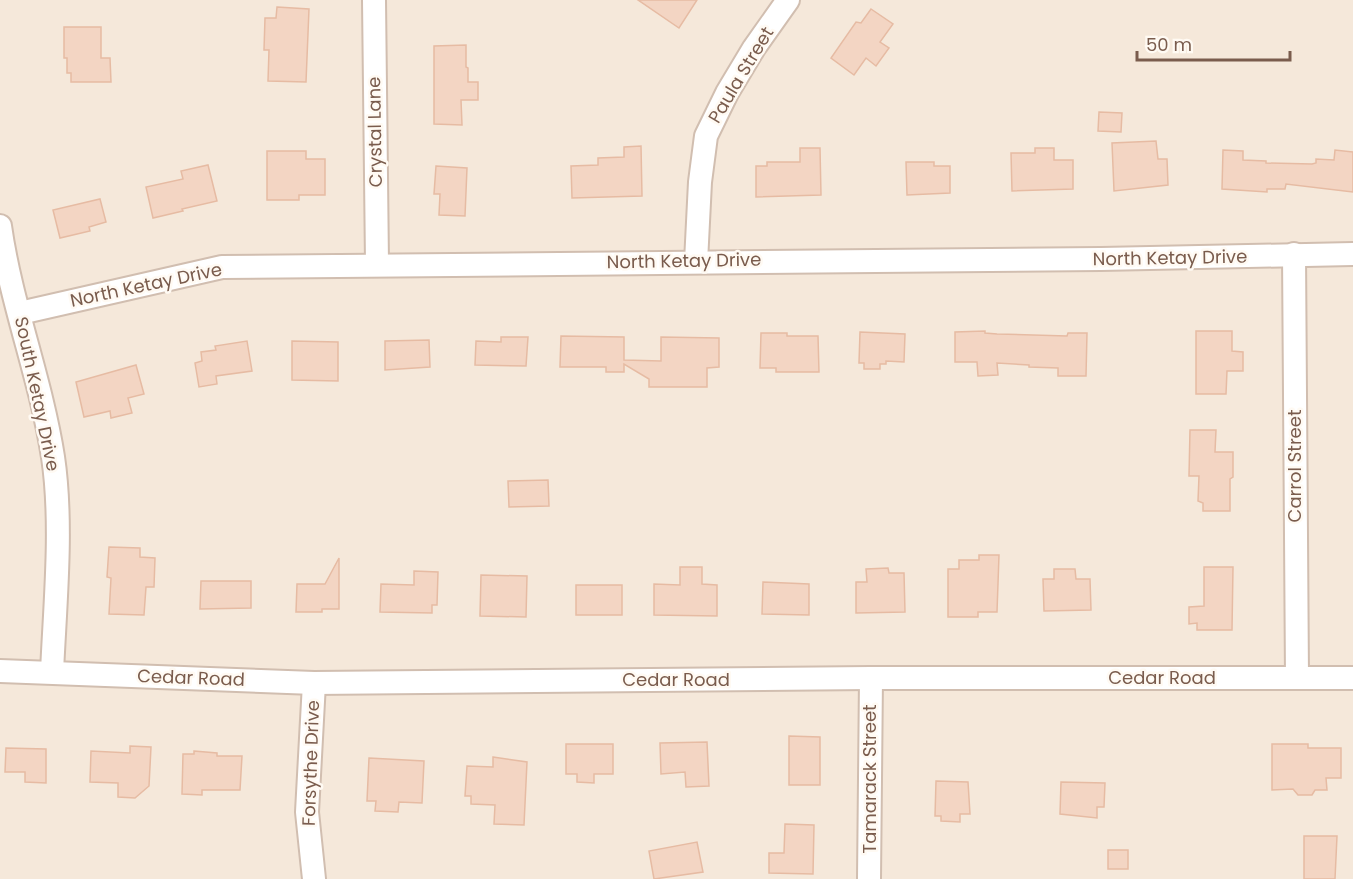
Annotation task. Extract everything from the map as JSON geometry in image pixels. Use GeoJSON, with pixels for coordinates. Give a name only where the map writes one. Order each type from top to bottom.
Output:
{"type":"FeatureCollection","features":[{"type":"Feature","properties":{"kind":"street","name":"Crystal Lane"},"geometry":{"type":"LineString","coordinates":[[374,0],[377,264]]}},
{"type":"Feature","properties":{"kind":"street","name":"Paula Street"},"geometry":{"type":"LineString","coordinates":[[696,262],[699,182],[706,136],[727,93],[754,48],[788,0]]}},
{"type":"Feature","properties":{"kind":"street","name":"South Ketay Drive"},"geometry":{"type":"LineString","coordinates":[[0,226],[4,255],[20,313],[53,458],[57,507],[52,672]]}},
{"type":"Feature","properties":{"kind":"street","name":"Carrol Street"},"geometry":{"type":"LineString","coordinates":[[1294,254],[1297,677]]}},
{"type":"Feature","properties":{"kind":"street","name":"North Ketay Drive"},"geometry":{"type":"LineString","coordinates":[[20,313],[222,267],[1101,259],[1353,254]]}},
{"type":"Feature","properties":{"kind":"street","name":"Cedar Road"},"geometry":{"type":"LineString","coordinates":[[0,671],[314,683],[871,678],[1353,678]]}},
{"type":"Feature","properties":{"kind":"street","name":"Tamarack Street"},"geometry":{"type":"LineString","coordinates":[[869,879],[871,678]]}},
{"type":"Feature","properties":{"kind":"street","name":"Forsythe Drive"},"geometry":{"type":"LineString","coordinates":[[314,683],[307,812],[314,879]]}},
{"type":"Feature","properties":{"kind":"shaded area"},"geometry":{"type":"Polygon","coordinates":[[[0,0],[1353,0],[1353,879],[0,879],[0,0]]]}},
{"type":"Feature","properties":{"kind":"building"},"geometry":{"type":"Polygon","coordinates":[[[638,0],[697,0],[679,28],[638,0]]]}},
{"type":"Feature","properties":{"kind":"building"},"geometry":{"type":"Polygon","coordinates":[[[277,7],[309,9],[306,82],[268,81],[269,50],[264,50],[265,18],[276,18],[277,7]]]}},
{"type":"Feature","properties":{"kind":"building"},"geometry":{"type":"Polygon","coordinates":[[[871,9],[893,24],[880,42],[889,48],[876,66],[866,58],[854,75],[831,58],[856,22],[861,23],[871,9]]]}},
{"type":"Feature","properties":{"kind":"building"},"geometry":{"type":"Polygon","coordinates":[[[64,27],[101,27],[101,58],[110,58],[111,82],[71,82],[71,73],[67,73],[67,58],[64,58],[64,27]]]}},
{"type":"Feature","properties":{"kind":"building"},"geometry":{"type":"Polygon","coordinates":[[[466,45],[468,82],[478,82],[478,100],[461,100],[462,125],[434,124],[434,46],[466,45]]]}},
{"type":"Feature","properties":{"kind":"building"},"geometry":{"type":"Polygon","coordinates":[[[1099,112],[1122,113],[1121,132],[1098,131],[1099,112]]]}},
{"type":"Feature","properties":{"kind":"building"},"geometry":{"type":"Polygon","coordinates":[[[1156,141],[1158,159],[1167,159],[1168,185],[1114,191],[1112,143],[1156,141]]]}},
{"type":"Feature","properties":{"kind":"building"},"geometry":{"type":"Polygon","coordinates":[[[641,146],[642,196],[572,198],[571,166],[598,165],[598,158],[624,157],[624,147],[641,146]]]}},
{"type":"Feature","properties":{"kind":"building"},"geometry":{"type":"Polygon","coordinates":[[[800,148],[820,148],[821,195],[756,197],[756,166],[767,166],[767,162],[800,162],[800,148]]]}},
{"type":"Feature","properties":{"kind":"building"},"geometry":{"type":"Polygon","coordinates":[[[1035,148],[1054,148],[1054,160],[1073,160],[1073,189],[1012,191],[1011,153],[1035,153],[1035,148]]]}},
{"type":"Feature","properties":{"kind":"building"},"geometry":{"type":"Polygon","coordinates":[[[1223,150],[1243,151],[1243,160],[1312,164],[1316,163],[1316,159],[1334,160],[1335,150],[1353,152],[1353,192],[1286,184],[1285,189],[1267,189],[1267,192],[1222,189],[1223,150]]]}},
{"type":"Feature","properties":{"kind":"building"},"geometry":{"type":"Polygon","coordinates":[[[267,151],[306,151],[306,159],[325,159],[325,195],[299,195],[299,200],[267,200],[267,151]]]}},
{"type":"Feature","properties":{"kind":"building"},"geometry":{"type":"Polygon","coordinates":[[[906,162],[934,162],[934,166],[950,166],[950,193],[907,195],[906,162]]]}},
{"type":"Feature","properties":{"kind":"building"},"geometry":{"type":"Polygon","coordinates":[[[208,165],[217,201],[153,218],[146,187],[183,179],[181,171],[208,165]]]}},
{"type":"Feature","properties":{"kind":"building"},"geometry":{"type":"Polygon","coordinates":[[[436,166],[467,168],[465,216],[439,215],[440,194],[434,194],[436,166]]]}},
{"type":"Feature","properties":{"kind":"building"},"geometry":{"type":"Polygon","coordinates":[[[100,199],[106,222],[89,227],[90,231],[60,238],[53,210],[100,199]]]}},
{"type":"Feature","properties":{"kind":"building"},"geometry":{"type":"Polygon","coordinates":[[[985,331],[985,333],[997,334],[1067,336],[1068,333],[1087,333],[1086,376],[1058,376],[1058,368],[997,363],[998,375],[978,376],[977,362],[955,362],[955,332],[985,331]]]}},
{"type":"Feature","properties":{"kind":"building"},"geometry":{"type":"Polygon","coordinates":[[[1196,331],[1232,331],[1232,351],[1243,352],[1243,371],[1227,371],[1226,394],[1196,394],[1196,331]]]}},
{"type":"Feature","properties":{"kind":"building"},"geometry":{"type":"Polygon","coordinates":[[[860,332],[905,334],[904,362],[886,361],[886,364],[880,364],[880,369],[864,369],[864,363],[859,363],[860,332]]]}},
{"type":"Feature","properties":{"kind":"building"},"geometry":{"type":"Polygon","coordinates":[[[761,333],[818,336],[819,372],[776,372],[776,368],[760,368],[761,333]]]}},
{"type":"Feature","properties":{"kind":"building"},"geometry":{"type":"Polygon","coordinates":[[[561,336],[624,337],[624,360],[661,361],[661,337],[719,338],[719,367],[707,368],[707,387],[649,387],[649,379],[624,364],[624,372],[606,372],[606,367],[560,367],[561,336]]]}},
{"type":"Feature","properties":{"kind":"building"},"geometry":{"type":"Polygon","coordinates":[[[501,337],[528,337],[526,366],[475,365],[476,341],[501,342],[501,337]]]}},
{"type":"Feature","properties":{"kind":"building"},"geometry":{"type":"Polygon","coordinates":[[[429,340],[430,367],[385,370],[385,341],[429,340]]]}},
{"type":"Feature","properties":{"kind":"building"},"geometry":{"type":"Polygon","coordinates":[[[247,341],[252,371],[216,376],[217,384],[199,387],[195,363],[202,361],[201,352],[216,350],[215,346],[247,341]]]}},
{"type":"Feature","properties":{"kind":"building"},"geometry":{"type":"Polygon","coordinates":[[[292,341],[338,342],[338,381],[292,380],[292,341]]]}},
{"type":"Feature","properties":{"kind":"building"},"geometry":{"type":"Polygon","coordinates":[[[136,365],[144,394],[128,398],[132,413],[111,418],[110,411],[84,417],[76,382],[136,365]]]}},
{"type":"Feature","properties":{"kind":"building"},"geometry":{"type":"Polygon","coordinates":[[[1190,430],[1216,430],[1215,452],[1233,452],[1230,511],[1203,511],[1203,503],[1198,501],[1199,476],[1189,476],[1190,430]]]}},
{"type":"Feature","properties":{"kind":"building"},"geometry":{"type":"Polygon","coordinates":[[[548,480],[549,506],[509,507],[508,481],[548,480]]]}},
{"type":"Feature","properties":{"kind":"building"},"geometry":{"type":"Polygon","coordinates":[[[109,547],[140,548],[140,557],[155,558],[154,587],[146,587],[144,615],[109,614],[111,578],[107,577],[109,547]]]}},
{"type":"Feature","properties":{"kind":"building"},"geometry":{"type":"Polygon","coordinates":[[[979,555],[999,555],[997,612],[978,612],[978,617],[948,617],[948,569],[959,569],[959,560],[979,560],[979,555]]]}},
{"type":"Feature","properties":{"kind":"building"},"geometry":{"type":"Polygon","coordinates":[[[339,558],[339,609],[322,609],[322,612],[296,612],[297,584],[325,584],[339,558]]]}},
{"type":"Feature","properties":{"kind":"building"},"geometry":{"type":"Polygon","coordinates":[[[680,567],[702,567],[702,584],[717,585],[717,616],[654,615],[654,584],[680,585],[680,567]]]}},
{"type":"Feature","properties":{"kind":"building"},"geometry":{"type":"Polygon","coordinates":[[[1204,567],[1233,567],[1232,630],[1197,630],[1197,623],[1189,624],[1189,607],[1204,606],[1204,567]]]}},
{"type":"Feature","properties":{"kind":"building"},"geometry":{"type":"Polygon","coordinates":[[[888,568],[889,573],[904,573],[905,612],[856,613],[856,582],[867,582],[866,569],[888,568]]]}},
{"type":"Feature","properties":{"kind":"building"},"geometry":{"type":"Polygon","coordinates":[[[1054,569],[1075,569],[1076,579],[1090,579],[1091,610],[1044,611],[1043,579],[1054,579],[1054,569]]]}},
{"type":"Feature","properties":{"kind":"building"},"geometry":{"type":"Polygon","coordinates":[[[414,571],[438,572],[437,605],[432,605],[432,613],[380,612],[381,584],[414,585],[414,571]]]}},
{"type":"Feature","properties":{"kind":"building"},"geometry":{"type":"Polygon","coordinates":[[[481,575],[527,576],[526,617],[480,616],[481,575]]]}},
{"type":"Feature","properties":{"kind":"building"},"geometry":{"type":"Polygon","coordinates":[[[201,581],[251,581],[251,608],[200,609],[201,581]]]}},
{"type":"Feature","properties":{"kind":"building"},"geometry":{"type":"Polygon","coordinates":[[[763,582],[809,584],[809,615],[762,614],[763,582]]]}},
{"type":"Feature","properties":{"kind":"building"},"geometry":{"type":"Polygon","coordinates":[[[576,585],[622,585],[622,615],[576,615],[576,585]]]}},
{"type":"Feature","properties":{"kind":"building"},"geometry":{"type":"Polygon","coordinates":[[[789,736],[820,737],[820,785],[789,785],[789,736]]]}},
{"type":"Feature","properties":{"kind":"building"},"geometry":{"type":"Polygon","coordinates":[[[707,742],[709,786],[686,787],[685,772],[661,774],[660,743],[707,742]]]}},
{"type":"Feature","properties":{"kind":"building"},"geometry":{"type":"Polygon","coordinates":[[[566,744],[613,744],[613,774],[594,774],[594,783],[577,782],[577,774],[566,774],[566,744]]]}},
{"type":"Feature","properties":{"kind":"building"},"geometry":{"type":"Polygon","coordinates":[[[1272,744],[1308,744],[1308,748],[1341,748],[1341,778],[1326,778],[1327,790],[1315,790],[1312,795],[1298,795],[1293,789],[1272,790],[1272,744]]]}},
{"type":"Feature","properties":{"kind":"building"},"geometry":{"type":"Polygon","coordinates":[[[130,746],[151,747],[149,786],[135,798],[118,797],[118,783],[90,782],[91,751],[130,753],[130,746]]]}},
{"type":"Feature","properties":{"kind":"building"},"geometry":{"type":"Polygon","coordinates":[[[6,748],[46,749],[46,783],[25,782],[25,772],[5,772],[6,748]]]}},
{"type":"Feature","properties":{"kind":"building"},"geometry":{"type":"Polygon","coordinates":[[[194,751],[217,753],[217,756],[242,756],[240,790],[202,790],[202,795],[182,794],[183,754],[194,754],[194,751]]]}},
{"type":"Feature","properties":{"kind":"building"},"geometry":{"type":"Polygon","coordinates":[[[493,757],[527,762],[524,825],[494,824],[495,805],[471,804],[471,796],[465,796],[467,766],[493,767],[493,757]]]}},
{"type":"Feature","properties":{"kind":"building"},"geometry":{"type":"Polygon","coordinates":[[[369,758],[424,761],[422,803],[399,802],[398,812],[375,811],[376,801],[367,801],[369,758]]]}},
{"type":"Feature","properties":{"kind":"building"},"geometry":{"type":"Polygon","coordinates":[[[936,781],[968,782],[970,814],[960,814],[960,822],[941,821],[941,816],[935,816],[936,781]]]}},
{"type":"Feature","properties":{"kind":"building"},"geometry":{"type":"Polygon","coordinates":[[[1061,782],[1105,783],[1104,807],[1097,807],[1097,818],[1060,814],[1061,782]]]}},
{"type":"Feature","properties":{"kind":"building"},"geometry":{"type":"Polygon","coordinates":[[[785,824],[814,825],[813,874],[769,873],[769,853],[784,853],[785,824]]]}},
{"type":"Feature","properties":{"kind":"building"},"geometry":{"type":"Polygon","coordinates":[[[1304,836],[1337,836],[1335,879],[1304,879],[1304,836]]]}},
{"type":"Feature","properties":{"kind":"building"},"geometry":{"type":"Polygon","coordinates":[[[697,842],[703,872],[654,879],[649,851],[697,842]]]}},
{"type":"Feature","properties":{"kind":"building"},"geometry":{"type":"Polygon","coordinates":[[[1108,850],[1128,850],[1128,869],[1108,869],[1108,850]]]}}]}
